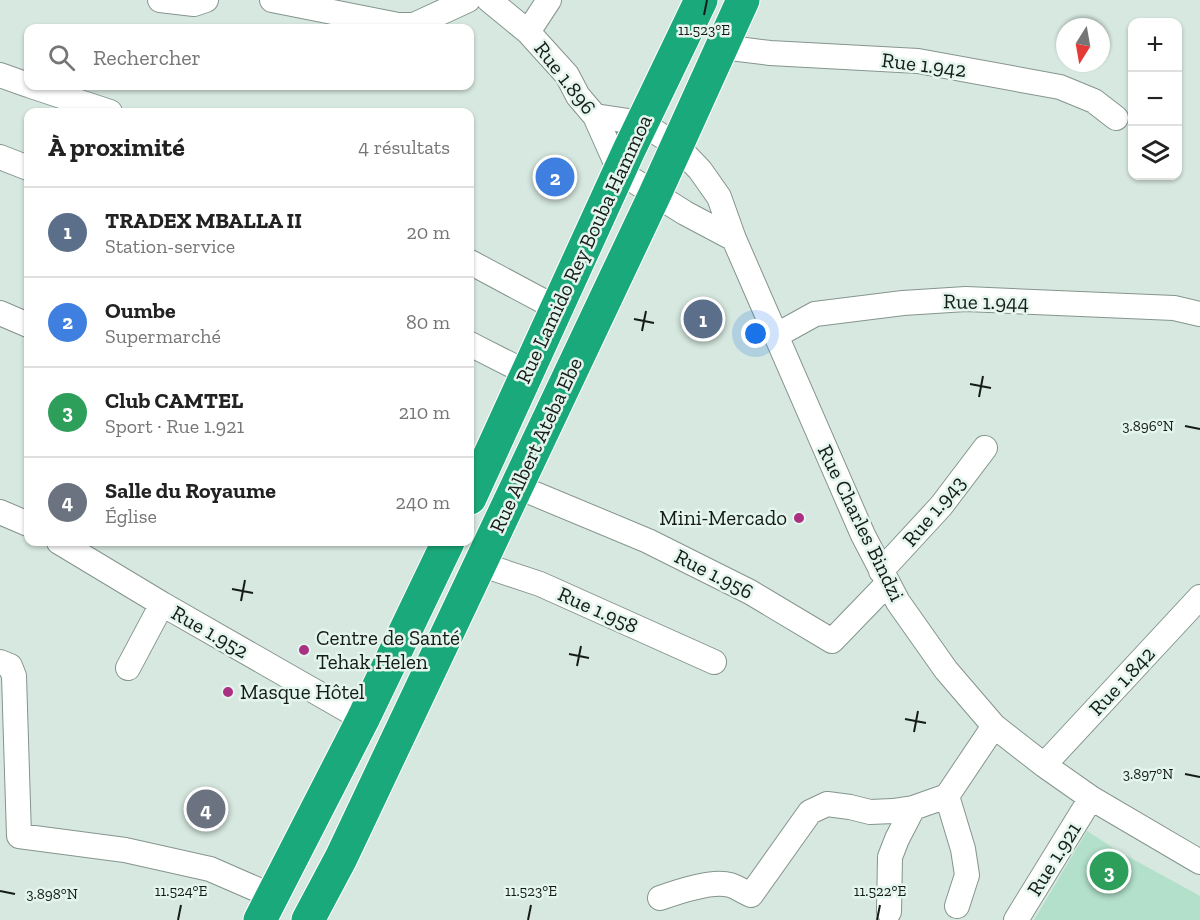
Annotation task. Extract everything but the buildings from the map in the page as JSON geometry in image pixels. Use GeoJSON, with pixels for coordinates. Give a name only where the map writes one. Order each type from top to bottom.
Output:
{"type":"FeatureCollection","features":[{"type":"Feature","properties":{"kind":"highway","name":"Rue Lamido Rey Bouba Hammoa"},"geometry":{"type":"LineString","coordinates":[[474,489],[556,308],[701,0]]}},
{"type":"Feature","properties":{"kind":"highway","name":"Rue Albert Ateba Ebe"},"geometry":{"type":"LineString","coordinates":[[308,920],[341,858],[655,194],[743,0]]}},
{"type":"Feature","properties":{"kind":"highway"},"geometry":{"type":"LineString","coordinates":[[266,908],[363,719],[446,546]]}},
{"type":"Feature","properties":{"kind":"street"},"geometry":{"type":"LineString","coordinates":[[160,0],[194,4],[206,0]]}},
{"type":"Feature","properties":{"kind":"street"},"geometry":{"type":"LineString","coordinates":[[272,0],[388,24]]}},
{"type":"Feature","properties":{"kind":"street"},"geometry":{"type":"LineString","coordinates":[[416,24],[468,0]]}},
{"type":"Feature","properties":{"kind":"street","name":"Rue 1.896"},"geometry":{"type":"LineString","coordinates":[[489,0],[528,32],[567,75],[578,96],[595,116],[620,172]]}},
{"type":"Feature","properties":{"kind":"street"},"geometry":{"type":"LineString","coordinates":[[528,32],[549,0]]}},
{"type":"Feature","properties":{"kind":"street","name":"Rue 1.942"},"geometry":{"type":"LineString","coordinates":[[722,47],[770,53],[918,61],[1060,87],[1094,101],[1116,118]]}},
{"type":"Feature","properties":{"kind":"street"},"geometry":{"type":"LineString","coordinates":[[0,75],[24,83]]}},
{"type":"Feature","properties":{"kind":"street"},"geometry":{"type":"LineString","coordinates":[[45,90],[98,108]]}},
{"type":"Feature","properties":{"kind":"street","name":"Rue Charles Bindzi"},"geometry":{"type":"LineString","coordinates":[[595,116],[642,123],[677,146],[700,170],[719,197],[734,239],[777,334],[848,503],[898,602],[946,670],[994,726],[1044,765],[1091,798],[1200,862]]}},
{"type":"Feature","properties":{"kind":"street"},"geometry":{"type":"LineString","coordinates":[[0,157],[24,166]]}},
{"type":"Feature","properties":{"kind":"street"},"geometry":{"type":"LineString","coordinates":[[620,172],[734,239]]}},
{"type":"Feature","properties":{"kind":"street"},"geometry":{"type":"LineString","coordinates":[[474,264],[556,308]]}},
{"type":"Feature","properties":{"kind":"street","name":"Rue 1.944"},"geometry":{"type":"LineString","coordinates":[[777,334],[815,314],[903,303],[966,299],[1174,308],[1200,314]]}},
{"type":"Feature","properties":{"kind":"street"},"geometry":{"type":"LineString","coordinates":[[0,313],[24,323]]}},
{"type":"Feature","properties":{"kind":"street"},"geometry":{"type":"LineString","coordinates":[[474,346],[527,373]]}},
{"type":"Feature","properties":{"kind":"street","name":"Rue 1.943"},"geometry":{"type":"LineString","coordinates":[[884,577],[985,448]]}},
{"type":"Feature","properties":{"kind":"street","name":"Rue 1.956"},"geometry":{"type":"LineString","coordinates":[[516,486],[648,541],[750,592],[832,641],[884,577]]}},
{"type":"Feature","properties":{"kind":"street"},"geometry":{"type":"LineString","coordinates":[[0,512],[24,522]]}},
{"type":"Feature","properties":{"kind":"street","name":"Rue 1.952"},"geometry":{"type":"LineString","coordinates":[[66,546],[363,719]]}},
{"type":"Feature","properties":{"kind":"street","name":"Rue 1.958"},"geometry":{"type":"LineString","coordinates":[[480,564],[540,584],[714,662]]}},
{"type":"Feature","properties":{"kind":"street","name":"Rue 1.842"},"geometry":{"type":"LineString","coordinates":[[1044,765],[1200,597]]}},
{"type":"Feature","properties":{"kind":"street"},"geometry":{"type":"LineString","coordinates":[[128,668],[162,604]]}},
{"type":"Feature","properties":{"kind":"street"},"geometry":{"type":"LineString","coordinates":[[0,662],[10,666],[14,676],[9,836],[125,850],[210,869],[266,908]]}},
{"type":"Feature","properties":{"kind":"street"},"geometry":{"type":"LineString","coordinates":[[660,898],[698,886],[729,884],[751,895],[810,812],[827,804],[870,812],[913,808],[947,796],[994,726]]}},
{"type":"Feature","properties":{"kind":"street"},"geometry":{"type":"LineString","coordinates":[[947,796],[963,849],[967,875],[957,906]]}},
{"type":"Feature","properties":{"kind":"street","name":"Rue 1.921"},"geometry":{"type":"LineString","coordinates":[[1016,920],[1091,798]]}},
{"type":"Feature","properties":{"kind":"street"},"geometry":{"type":"LineString","coordinates":[[889,912],[890,857],[913,808]]}},
{"type":"Feature","properties":{"kind":"green space"},"geometry":{"type":"Polygon","coordinates":[[[1087,831],[1118,851],[1200,896],[1200,920],[1034,920],[1087,831]]]}},
{"type":"Feature","properties":{"kind":"place","name":"Oumbe"},"geometry":{"type":"Point","coordinates":[555,177]}},
{"type":"Feature","properties":{"kind":"place","name":"TRADEX MBALLA II"},"geometry":{"type":"Point","coordinates":[703,319]}},
{"type":"Feature","properties":{"kind":"place","name":"Mini-Mercado"},"geometry":{"type":"Point","coordinates":[799,518]}},
{"type":"Feature","properties":{"kind":"place","name":"Centre de Santé Tehak Helen"},"geometry":{"type":"Point","coordinates":[304,650]}},
{"type":"Feature","properties":{"kind":"place","name":"Masque Hôtel"},"geometry":{"type":"Point","coordinates":[228,692]}},
{"type":"Feature","properties":{"kind":"place","name":"Salle du Royaume"},"geometry":{"type":"Point","coordinates":[206,809]}},
{"type":"Feature","properties":{"kind":"place","name":"Club CAMTEL"},"geometry":{"type":"Point","coordinates":[1109,871]}}]}
